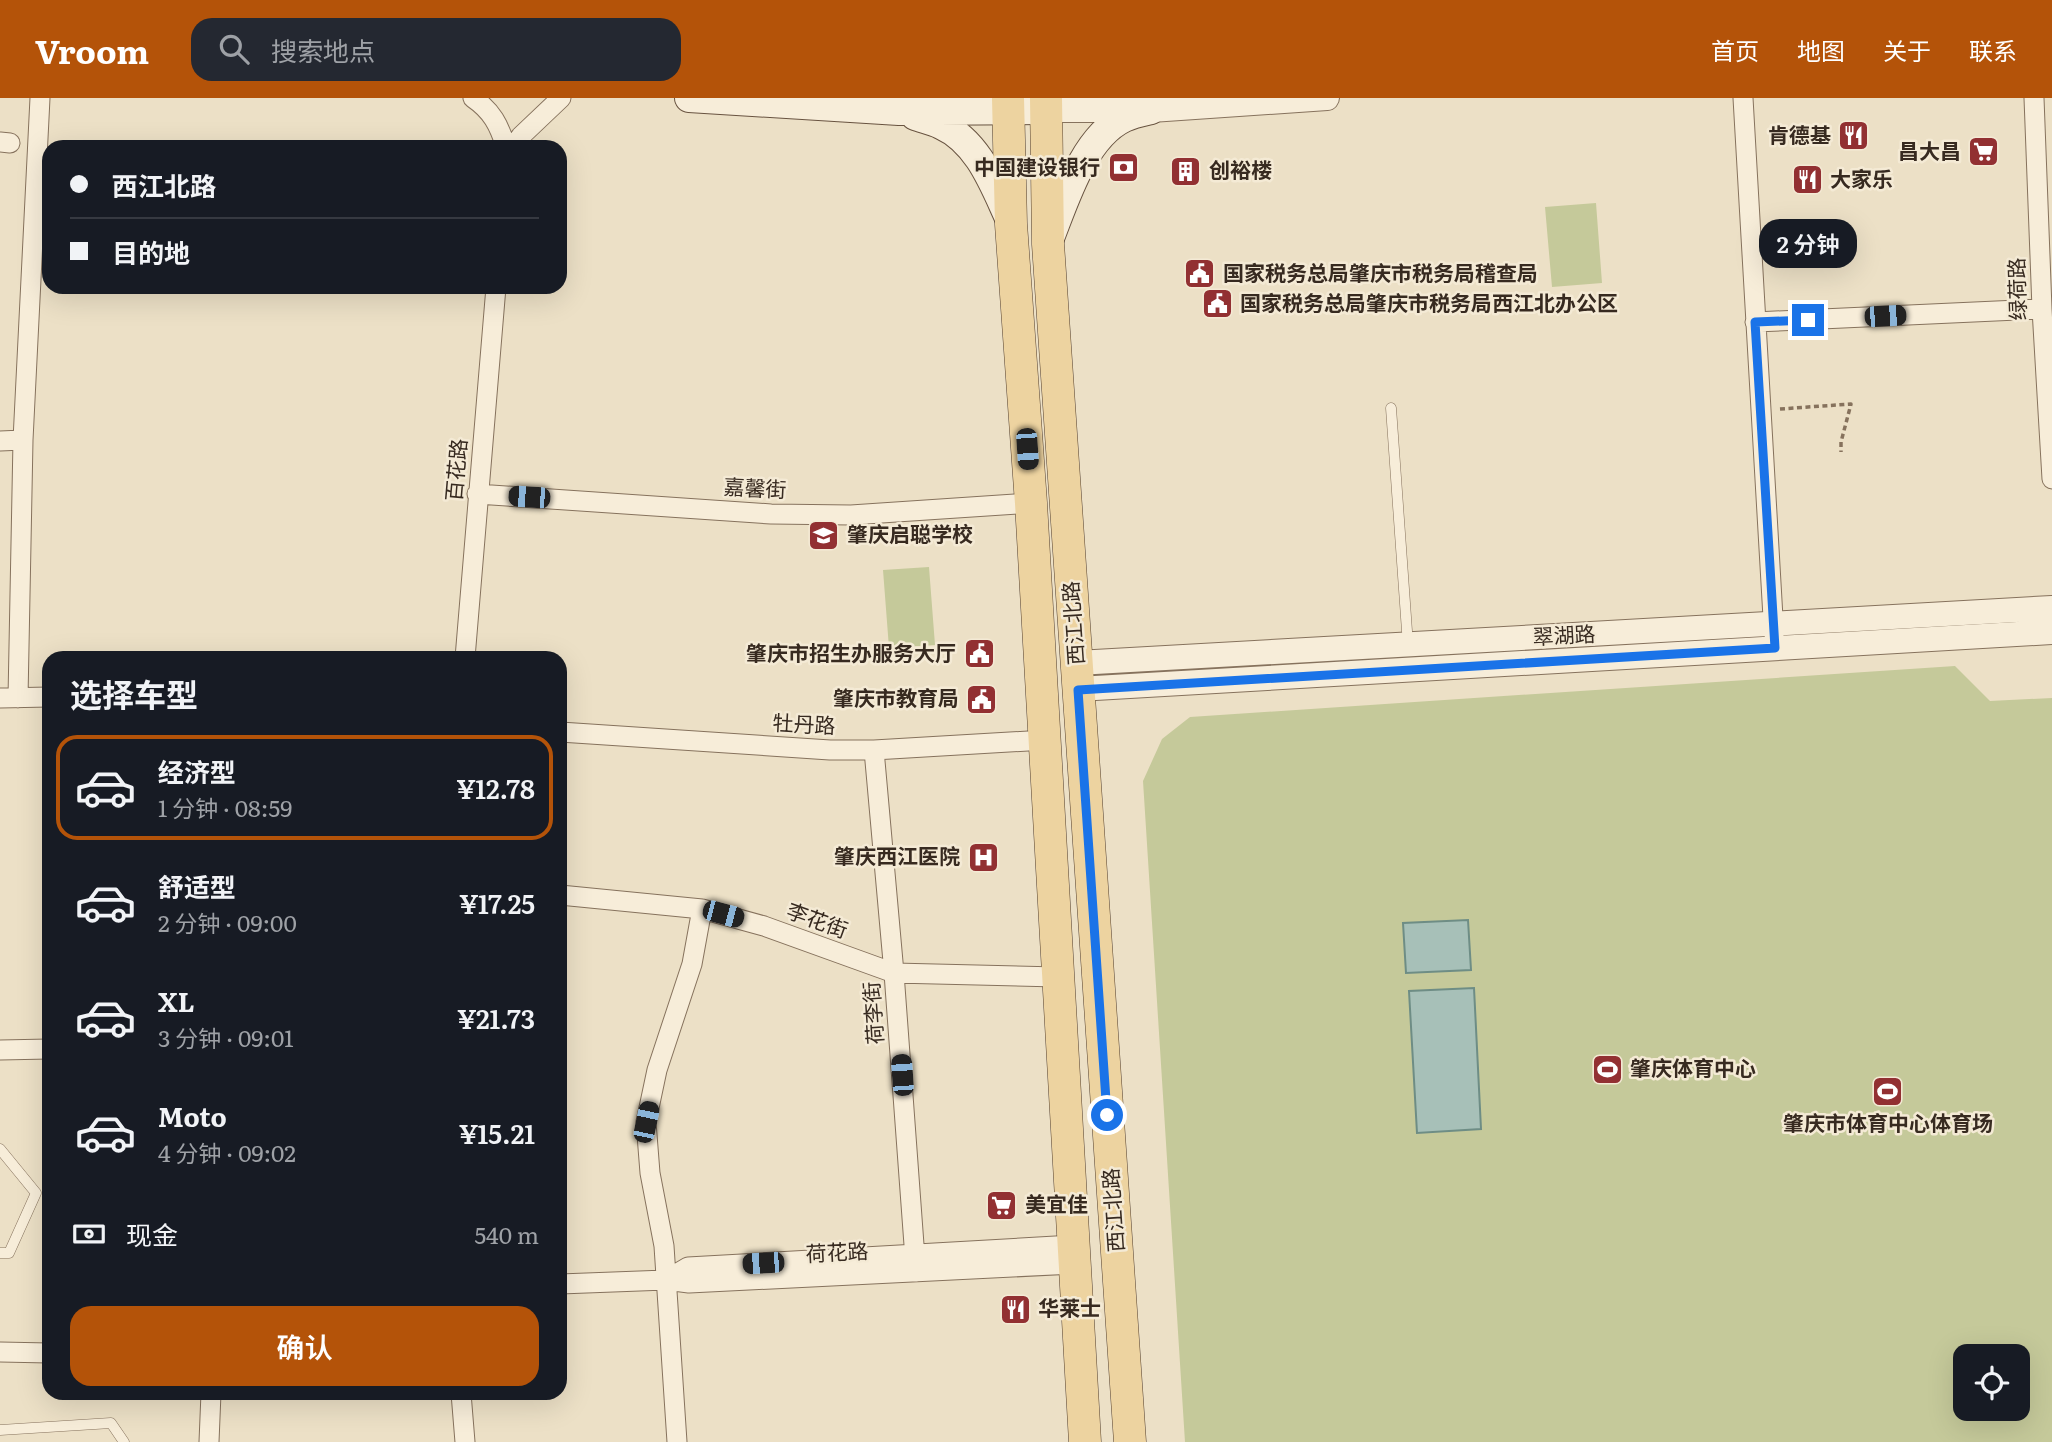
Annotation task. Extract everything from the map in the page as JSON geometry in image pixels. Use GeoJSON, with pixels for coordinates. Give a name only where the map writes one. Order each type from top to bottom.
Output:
{"type":"FeatureCollection","features":[{"type":"Feature","properties":{"kind":"main road"},"geometry":{"type":"LineString","coordinates":[[689,98],[793,102],[899,111],[1046,104]]}},
{"type":"Feature","properties":{"kind":"main road","name":"西江北路"},"geometry":{"type":"LineString","coordinates":[[1009,104],[1012,224],[1031,503],[1084,1442]]}},
{"type":"Feature","properties":{"kind":"main road","name":"西江北路"},"geometry":{"type":"LineString","coordinates":[[1046,104],[1048,244],[1130,1442]]}},
{"type":"Feature","properties":{"kind":"main road"},"geometry":{"type":"LineString","coordinates":[[1048,244],[1074,177],[1086,156],[1101,137],[1123,119],[1151,110]]}},
{"type":"Feature","properties":{"kind":"main road"},"geometry":{"type":"LineString","coordinates":[[899,111],[943,125],[967,144],[985,167],[1012,224]]}},
{"type":"Feature","properties":{"kind":"main road"},"geometry":{"type":"LineString","coordinates":[[1016,287],[1051,283]]}},
{"type":"Feature","properties":{"kind":"street"},"geometry":{"type":"LineString","coordinates":[[40,98],[9,698],[42,697]]}},
{"type":"Feature","properties":{"kind":"street"},"geometry":{"type":"LineString","coordinates":[[473,98],[497,120],[504,140]]}},
{"type":"Feature","properties":{"kind":"street"},"geometry":{"type":"LineString","coordinates":[[519,140],[548,107],[561,98]]}},
{"type":"Feature","properties":{"kind":"street"},"geometry":{"type":"LineString","coordinates":[[1046,104],[1151,110],[1327,98]]}},
{"type":"Feature","properties":{"kind":"street"},"geometry":{"type":"LineString","coordinates":[[1743,98],[1774,636]]}},
{"type":"Feature","properties":{"kind":"street","name":"绿荷路"},"geometry":{"type":"LineString","coordinates":[[2034,98],[2052,479]]}},
{"type":"Feature","properties":{"kind":"street","name":"百花路"},"geometry":{"type":"LineString","coordinates":[[466,651],[495,294]]}},
{"type":"Feature","properties":{"kind":"street"},"geometry":{"type":"LineString","coordinates":[[1755,322],[2042,309]]}},
{"type":"Feature","properties":{"kind":"street"},"geometry":{"type":"LineString","coordinates":[[0,441],[23,440]]}},
{"type":"Feature","properties":{"kind":"street","name":"嘉馨街"},"geometry":{"type":"LineString","coordinates":[[477,494],[771,514],[851,515],[1031,503]]}},
{"type":"Feature","properties":{"kind":"street","name":"翠湖路"},"geometry":{"type":"LineString","coordinates":[[1078,676],[1410,670],[2052,608]]}},
{"type":"Feature","properties":{"kind":"street","name":"翠湖路"},"geometry":{"type":"LineString","coordinates":[[1078,676],[1408,645],[2052,632]]}},
{"type":"Feature","properties":{"kind":"street","name":"牡丹路"},"geometry":{"type":"LineString","coordinates":[[567,732],[830,750],[1045,740]]}},
{"type":"Feature","properties":{"kind":"street","name":"荷李街"},"geometry":{"type":"LineString","coordinates":[[873,750],[894,973],[915,1263]]}},
{"type":"Feature","properties":{"kind":"street","name":"李花街"},"geometry":{"type":"LineString","coordinates":[[567,896],[702,909],[764,926],[894,973],[1058,977]]}},
{"type":"Feature","properties":{"kind":"street"},"geometry":{"type":"LineString","coordinates":[[677,1442],[664,1246],[650,1173],[646,1122],[657,1070],[692,964],[702,909]]}},
{"type":"Feature","properties":{"kind":"street"},"geometry":{"type":"LineString","coordinates":[[0,1050],[42,1049]]}},
{"type":"Feature","properties":{"kind":"street","name":"荷花路"},"geometry":{"type":"LineString","coordinates":[[567,1284],[666,1280],[689,1283],[915,1263],[1074,1254]]}},
{"type":"Feature","properties":{"kind":"street"},"geometry":{"type":"LineString","coordinates":[[0,1352],[42,1353]]}},
{"type":"Feature","properties":{"kind":"street"},"geometry":{"type":"LineString","coordinates":[[209,1442],[211,1400]]}},
{"type":"Feature","properties":{"kind":"street"},"geometry":{"type":"LineString","coordinates":[[462,1400],[465,1442]]}},
{"type":"Feature","properties":{"kind":"lane"},"geometry":{"type":"LineString","coordinates":[[1391,408],[1410,670]]}},
{"type":"Feature","properties":{"kind":"lane"},"geometry":{"type":"LineString","coordinates":[[0,1149],[36,1194]]}},
{"type":"Feature","properties":{"kind":"lane"},"geometry":{"type":"LineString","coordinates":[[36,1194],[42,1194]]}},
{"type":"Feature","properties":{"kind":"lane"},"geometry":{"type":"LineString","coordinates":[[0,1253],[9,1253],[36,1194]]}},
{"type":"Feature","properties":{"kind":"lane"},"geometry":{"type":"LineString","coordinates":[[0,1430],[111,1423],[124,1442]]}},
{"type":"Feature","properties":{"kind":"path"},"geometry":{"type":"LineString","coordinates":[[1761,411],[1851,404],[1841,452]]}},
{"type":"Feature","properties":{"kind":"green space"},"geometry":{"type":"Polygon","coordinates":[[[1596,203],[1602,283],[1552,287],[1545,207],[1596,203]]]}},
{"type":"Feature","properties":{"kind":"green space"},"geometry":{"type":"Polygon","coordinates":[[[929,567],[935,645],[889,648],[883,570],[929,567]]]}},
{"type":"Feature","properties":{"kind":"green space","name":"肇庆体育中心"},"geometry":{"type":"Polygon","coordinates":[[[1955,666],[1990,701],[2052,698],[2052,1442],[1185,1442],[1143,781],[1162,739],[1190,717],[1955,666]]]}},
{"type":"Feature","properties":{"kind":"water"},"geometry":{"type":"Polygon","coordinates":[[[1468,920],[1471,970],[1406,973],[1403,923],[1468,920]]]}},
{"type":"Feature","properties":{"kind":"water"},"geometry":{"type":"Polygon","coordinates":[[[1474,988],[1481,1129],[1417,1133],[1409,991],[1474,988]]]}},
{"type":"Feature","properties":{"kind":"place","name":"肯德基"},"geometry":{"type":"Point","coordinates":[1854,136]}},
{"type":"Feature","properties":{"kind":"place","name":"昌大昌"},"geometry":{"type":"Point","coordinates":[1984,152]}},
{"type":"Feature","properties":{"kind":"place","name":"中国建设银行"},"geometry":{"type":"Point","coordinates":[1123,168]}},
{"type":"Feature","properties":{"kind":"place","name":"创裕楼"},"geometry":{"type":"Point","coordinates":[1186,171]}},
{"type":"Feature","properties":{"kind":"place","name":"大家乐"},"geometry":{"type":"Point","coordinates":[1807,180]}},
{"type":"Feature","properties":{"kind":"place","name":"国家税务总局肇庆市税务局稽查局"},"geometry":{"type":"Point","coordinates":[1200,274]}},
{"type":"Feature","properties":{"kind":"place","name":"国家税务总局肇庆市税务局西江北办公区"},"geometry":{"type":"Point","coordinates":[1217,304]}},
{"type":"Feature","properties":{"kind":"place","name":"肇庆启聪学校"},"geometry":{"type":"Point","coordinates":[824,535]}},
{"type":"Feature","properties":{"kind":"place","name":"肇庆市招生办服务大厅"},"geometry":{"type":"Point","coordinates":[979,654]}},
{"type":"Feature","properties":{"kind":"place","name":"肇庆市教育局"},"geometry":{"type":"Point","coordinates":[982,699]}},
{"type":"Feature","properties":{"kind":"place","name":"肇庆西江医院"},"geometry":{"type":"Point","coordinates":[983,857]}},
{"type":"Feature","properties":{"kind":"place","name":"肇庆体育中心"},"geometry":{"type":"Point","coordinates":[1607,1069]}},
{"type":"Feature","properties":{"kind":"place","name":"肇庆市体育中心体育场"},"geometry":{"type":"Point","coordinates":[1888,1092]}},
{"type":"Feature","properties":{"kind":"place","name":"美宜佳"},"geometry":{"type":"Point","coordinates":[1002,1205]}},
{"type":"Feature","properties":{"kind":"place","name":"华莱士"},"geometry":{"type":"Point","coordinates":[1015,1309]}},
{"type":"Feature","properties":{"kind":"route"},"geometry":{"type":"LineString","coordinates":[[1107,1115],[1078,690],[1775,648],[1755,322],[1808,320]]}}]}
